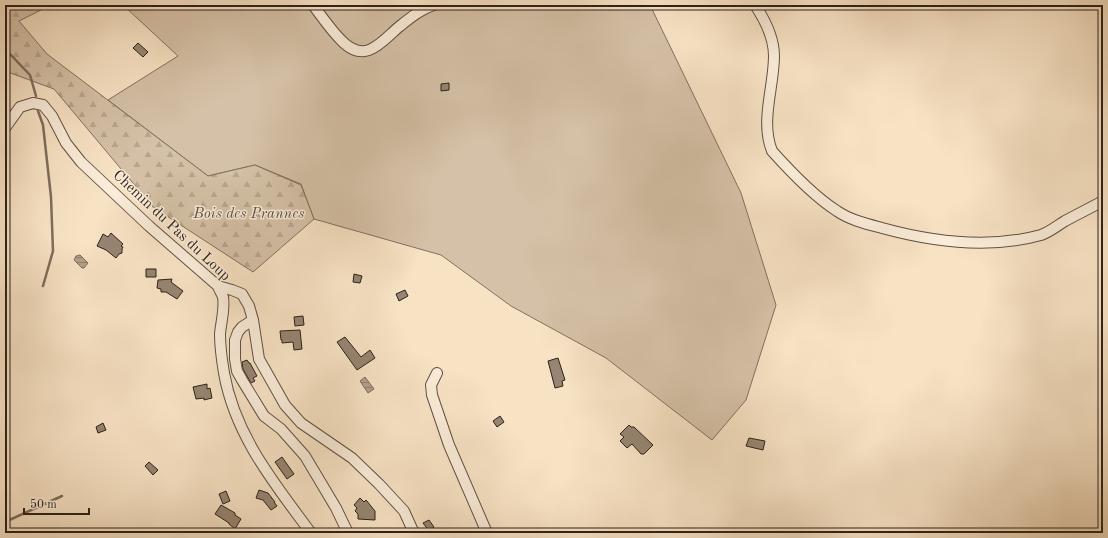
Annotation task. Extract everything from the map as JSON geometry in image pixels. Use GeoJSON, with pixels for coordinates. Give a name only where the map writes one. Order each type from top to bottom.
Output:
{"type":"FeatureCollection","features":[{"type":"Feature","properties":{"kind":"street"},"geometry":{"type":"LineString","coordinates":[[313,5],[345,44],[356,50],[365,52],[377,48],[400,26],[424,8],[434,5]]}},
{"type":"Feature","properties":{"kind":"street"},"geometry":{"type":"LineString","coordinates":[[756,5],[770,34],[774,55],[767,124],[768,140],[772,151],[824,202],[837,212],[872,226],[900,233],[946,241],[997,242],[1023,239],[1044,234],[1084,210],[1103,201]]}},
{"type":"Feature","properties":{"kind":"street","name":"Chemin du Pas du Loup"},"geometry":{"type":"LineString","coordinates":[[5,128],[20,107],[33,103],[43,105],[52,116],[66,143],[80,162],[149,226],[218,286],[223,297],[220,335],[221,354],[224,375],[232,408],[248,442],[264,468],[311,533]]}},
{"type":"Feature","properties":{"kind":"street"},"geometry":{"type":"LineString","coordinates":[[218,286],[242,294],[249,306],[253,320],[259,359],[286,405],[301,423],[352,458],[379,484],[404,511],[414,533]]}},
{"type":"Feature","properties":{"kind":"street"},"geometry":{"type":"LineString","coordinates":[[253,320],[242,327],[238,332],[235,359],[237,371],[264,416],[281,430],[305,456],[336,508],[348,533]]}},
{"type":"Feature","properties":{"kind":"street"},"geometry":{"type":"LineString","coordinates":[[438,373],[431,385],[432,395],[448,445],[487,533]]}},
{"type":"Feature","properties":{"kind":"green space","name":"Bois des Prannes"},"geometry":{"type":"Polygon","coordinates":[[[5,5],[45,5],[45,8],[19,21],[47,54],[208,176],[255,165],[301,185],[314,219],[253,272],[153,207],[54,89],[5,71],[5,5]]]}},
{"type":"Feature","properties":{"kind":"green space"},"geometry":{"type":"Polygon","coordinates":[[[123,5],[650,5],[741,193],[776,305],[746,400],[712,440],[606,358],[511,306],[441,255],[314,219],[301,184],[255,165],[208,176],[108,100],[178,56],[123,5]]]}},
{"type":"Feature","properties":{"kind":"shaded area"},"geometry":{"type":"Polygon","coordinates":[[[80,255],[88,263],[84,268],[82,268],[74,260],[76,256],[80,255]]]}},
{"type":"Feature","properties":{"kind":"shaded area"},"geometry":{"type":"Polygon","coordinates":[[[365,377],[374,389],[368,393],[360,381],[365,377]]]}},
{"type":"Feature","properties":{"kind":"building"},"geometry":{"type":"Polygon","coordinates":[[[138,43],[148,52],[143,57],[133,48],[138,43]]]}},
{"type":"Feature","properties":{"kind":"building"},"geometry":{"type":"Polygon","coordinates":[[[449,83],[449,90],[441,91],[441,84],[449,83]]]}},
{"type":"Feature","properties":{"kind":"building"},"geometry":{"type":"Polygon","coordinates":[[[111,233],[123,244],[121,246],[123,247],[122,253],[116,258],[106,250],[97,246],[103,234],[108,237],[111,233]]]}},
{"type":"Feature","properties":{"kind":"building"},"geometry":{"type":"Polygon","coordinates":[[[146,269],[156,269],[156,277],[146,277],[146,269]]]}},
{"type":"Feature","properties":{"kind":"building"},"geometry":{"type":"Polygon","coordinates":[[[354,274],[362,276],[360,283],[353,282],[354,274]]]}},
{"type":"Feature","properties":{"kind":"building"},"geometry":{"type":"Polygon","coordinates":[[[172,279],[171,282],[183,291],[177,299],[166,292],[161,292],[161,289],[157,288],[158,280],[172,279]]]}},
{"type":"Feature","properties":{"kind":"building"},"geometry":{"type":"Polygon","coordinates":[[[405,290],[408,296],[399,301],[396,294],[405,290]]]}},
{"type":"Feature","properties":{"kind":"building"},"geometry":{"type":"Polygon","coordinates":[[[303,316],[304,325],[295,326],[294,317],[303,316]]]}},
{"type":"Feature","properties":{"kind":"building"},"geometry":{"type":"Polygon","coordinates":[[[300,330],[302,349],[294,350],[293,342],[282,343],[280,331],[300,330]]]}},
{"type":"Feature","properties":{"kind":"building"},"geometry":{"type":"Polygon","coordinates":[[[345,337],[361,357],[370,350],[375,358],[357,370],[337,342],[345,337]]]}},
{"type":"Feature","properties":{"kind":"building"},"geometry":{"type":"Polygon","coordinates":[[[558,358],[565,380],[562,381],[563,386],[555,388],[548,361],[558,358]]]}},
{"type":"Feature","properties":{"kind":"building"},"geometry":{"type":"Polygon","coordinates":[[[247,360],[257,376],[253,378],[255,381],[251,383],[243,369],[242,362],[247,360]]]}},
{"type":"Feature","properties":{"kind":"building"},"geometry":{"type":"Polygon","coordinates":[[[207,384],[207,389],[210,388],[212,398],[204,400],[204,398],[196,399],[193,387],[207,384]]]}},
{"type":"Feature","properties":{"kind":"building"},"geometry":{"type":"Polygon","coordinates":[[[500,416],[504,422],[497,427],[493,421],[500,416]]]}},
{"type":"Feature","properties":{"kind":"building"},"geometry":{"type":"Polygon","coordinates":[[[103,423],[106,430],[98,433],[96,427],[103,423]]]}},
{"type":"Feature","properties":{"kind":"building"},"geometry":{"type":"Polygon","coordinates":[[[629,425],[634,427],[653,445],[644,454],[641,454],[632,444],[627,448],[620,441],[624,437],[620,434],[629,425]]]}},
{"type":"Feature","properties":{"kind":"building"},"geometry":{"type":"Polygon","coordinates":[[[749,438],[765,441],[763,450],[746,446],[749,438]]]}},
{"type":"Feature","properties":{"kind":"building"},"geometry":{"type":"Polygon","coordinates":[[[282,457],[294,474],[287,479],[275,462],[282,457]]]}},
{"type":"Feature","properties":{"kind":"building"},"geometry":{"type":"Polygon","coordinates":[[[149,462],[158,470],[153,475],[145,466],[149,462]]]}},
{"type":"Feature","properties":{"kind":"building"},"geometry":{"type":"Polygon","coordinates":[[[259,490],[268,493],[277,506],[271,510],[263,500],[256,498],[259,490]]]}},
{"type":"Feature","properties":{"kind":"building"},"geometry":{"type":"Polygon","coordinates":[[[226,491],[230,501],[223,504],[219,494],[226,491]]]}},
{"type":"Feature","properties":{"kind":"building"},"geometry":{"type":"Polygon","coordinates":[[[360,498],[364,502],[366,500],[375,511],[375,520],[358,519],[358,514],[355,511],[357,508],[354,505],[360,498]]]}},
{"type":"Feature","properties":{"kind":"building"},"geometry":{"type":"Polygon","coordinates":[[[221,505],[235,513],[235,515],[241,519],[235,529],[215,514],[221,505]]]}},
{"type":"Feature","properties":{"kind":"building"},"geometry":{"type":"Polygon","coordinates":[[[429,520],[434,527],[429,531],[423,523],[429,520]]]}},
{"type":"Feature","properties":{"kind":"waterway"},"geometry":{"type":"LineString","coordinates":[[5,46],[9,53],[30,75],[36,96]]}},
{"type":"Feature","properties":{"kind":"waterway"},"geometry":{"type":"LineString","coordinates":[[38,111],[43,125],[51,197],[53,251],[43,286]]}},
{"type":"Feature","properties":{"kind":"waterway"},"geometry":{"type":"LineString","coordinates":[[5,522],[62,496]]}}]}
